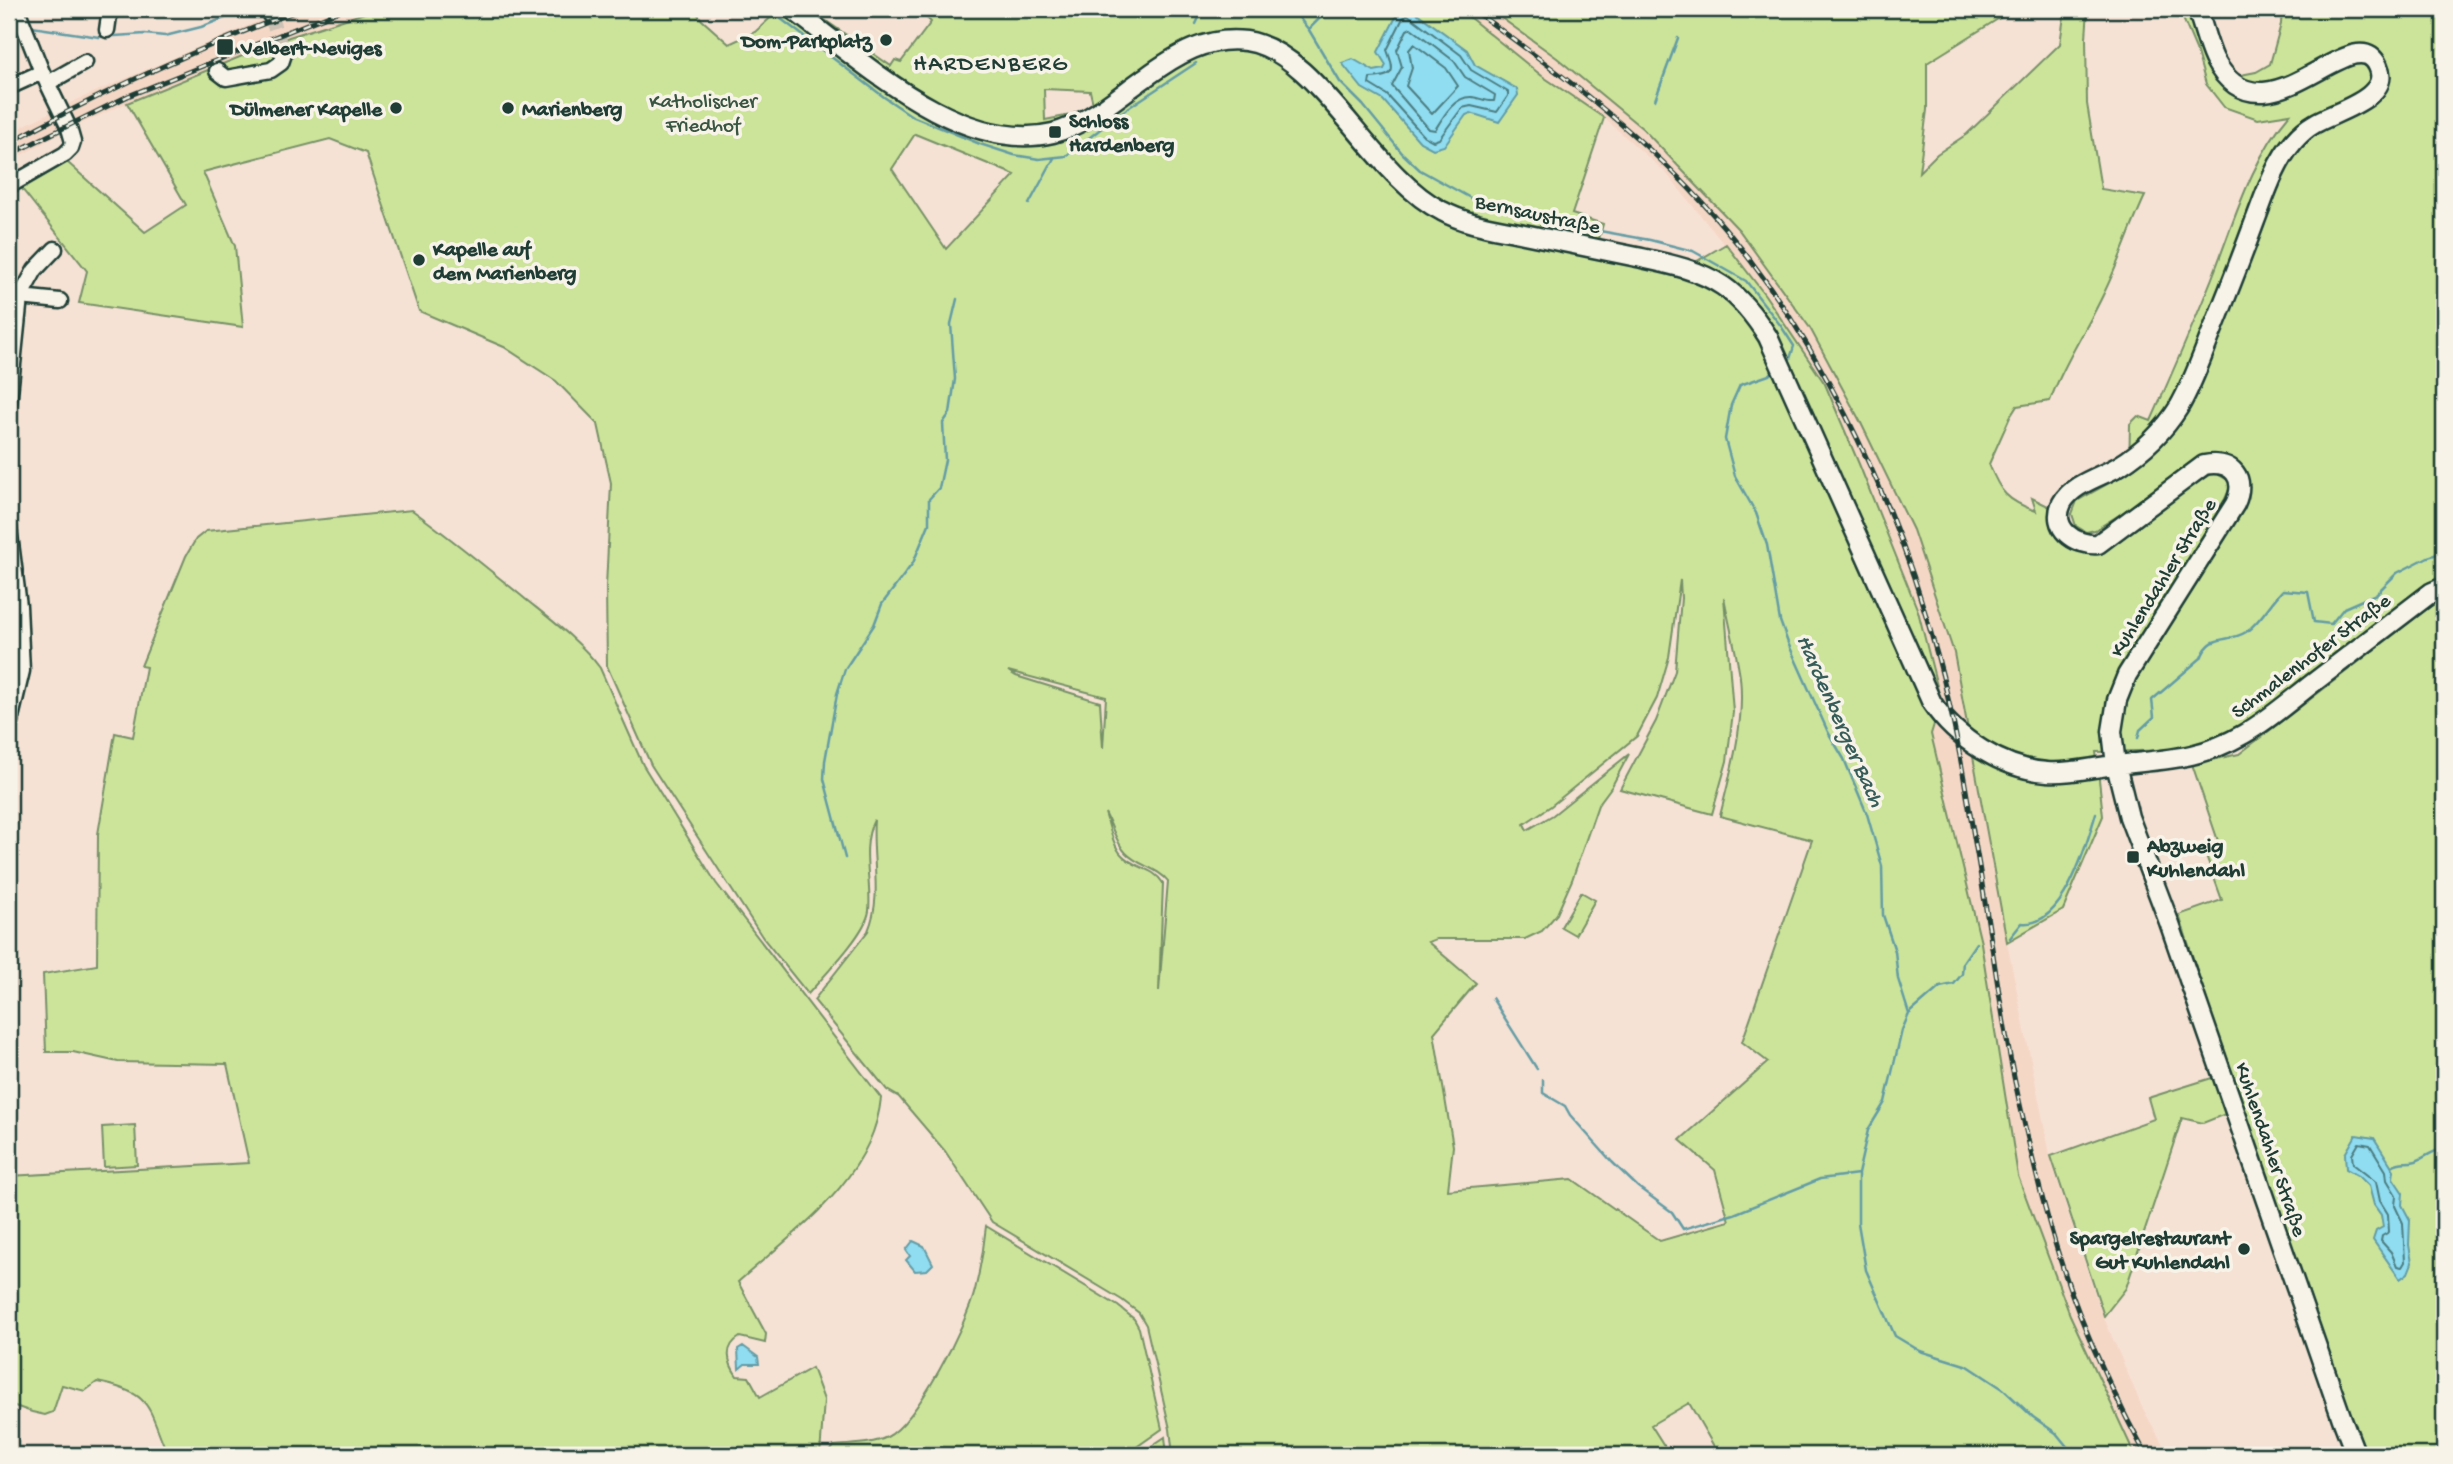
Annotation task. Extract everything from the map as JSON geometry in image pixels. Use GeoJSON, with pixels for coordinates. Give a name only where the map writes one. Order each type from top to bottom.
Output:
{"type":"FeatureCollection","features":[{"type":"Feature","properties":{"kind":"main road","name":"Bernsaustraße"},"geometry":{"type":"LineString","coordinates":[[792,9],[928,108],[957,122],[990,131],[1016,134],[1055,132],[1083,122],[1174,57],[1198,46],[1219,41],[1246,41],[1275,50],[1292,61],[1393,172],[1430,205],[1469,223],[1669,263],[1722,285],[1738,298],[1755,318],[1776,353],[1932,703],[1942,718],[1962,737],[2005,762],[2046,772],[2116,765]]}},
{"type":"Feature","properties":{"kind":"main road","name":"Kuhlendahler Straße"},"geometry":{"type":"LineString","coordinates":[[2197,9],[2214,59],[2240,86],[2264,92],[2282,90],[2333,62],[2357,54],[2375,61],[2380,77],[2376,89],[2368,97],[2315,123],[2301,134],[2280,162],[2199,364],[2177,410],[2145,447],[2120,465],[2070,492],[2060,509],[2059,518],[2069,537],[2075,542],[2098,544],[2204,465],[2226,465],[2239,480],[2240,488],[2235,504],[2127,675],[2113,716],[2116,765],[2129,817],[2169,922],[2356,1455]]}},
{"type":"Feature","properties":{"kind":"main road","name":"Schmalenhofer Straße"},"geometry":{"type":"LineString","coordinates":[[2116,765],[2191,756],[2221,746],[2245,733],[2431,592],[2444,587]]}},
{"type":"Feature","properties":{"kind":"street"},"geometry":{"type":"LineString","coordinates":[[9,186],[71,148],[71,135],[17,9]]}},
{"type":"Feature","properties":{"kind":"street"},"geometry":{"type":"LineString","coordinates":[[107,30],[110,9]]}},
{"type":"Feature","properties":{"kind":"street"},"geometry":{"type":"LineString","coordinates":[[217,71],[226,78],[271,70],[281,63],[284,54]]}},
{"type":"Feature","properties":{"kind":"street"},"geometry":{"type":"LineString","coordinates":[[9,87],[45,78],[85,62]]}},
{"type":"Feature","properties":{"kind":"street"},"geometry":{"type":"LineString","coordinates":[[9,403],[20,298],[35,270],[55,249]]}},
{"type":"Feature","properties":{"kind":"street"},"geometry":{"type":"LineString","coordinates":[[20,298],[60,301]]}},
{"type":"Feature","properties":{"kind":"street"},"geometry":{"type":"LineString","coordinates":[[9,527],[19,606],[22,671],[9,726]]}},
{"type":"Feature","properties":{"kind":"shaded area"},"geometry":{"type":"Polygon","coordinates":[[[286,9],[377,9],[289,37],[127,103],[65,131],[9,162],[9,133],[65,105],[286,9]]]}},
{"type":"Feature","properties":{"kind":"shaded area"},"geometry":{"type":"Polygon","coordinates":[[[1459,9],[1489,9],[1557,58],[1643,129],[1739,230],[1810,328],[1860,421],[1913,530],[1954,653],[2007,942],[2052,1164],[2099,1306],[2142,1407],[2169,1455],[2135,1455],[2070,1315],[2018,1176],[1981,943],[1931,734],[1941,702],[1825,384],[1765,295],[1666,173],[1604,118],[1542,76],[1459,9]]]}},
{"type":"Feature","properties":{"kind":"green space","name":"Katholischer Friedhof"},"geometry":{"type":"Polygon","coordinates":[[[377,9],[694,9],[702,20],[729,44],[755,32],[780,9],[809,9],[891,66],[895,60],[901,62],[931,22],[926,17],[936,9],[1459,9],[1542,76],[1604,118],[1572,214],[1603,224],[1594,258],[1668,269],[1692,264],[1726,244],[1765,295],[1825,384],[1918,611],[1941,702],[1931,734],[1981,943],[2018,1176],[2070,1315],[2135,1455],[1719,1455],[1689,1403],[1651,1425],[1670,1455],[1173,1455],[1170,1429],[1146,1325],[1139,1313],[1122,1300],[992,1222],[945,1151],[899,1097],[887,1090],[814,1000],[868,931],[876,891],[874,820],[868,842],[870,900],[866,920],[843,954],[808,994],[763,938],[651,765],[607,666],[606,587],[611,483],[598,424],[556,381],[504,347],[419,311],[366,153],[330,139],[203,172],[235,246],[243,327],[79,303],[87,271],[22,189],[67,162],[145,232],[186,205],[127,103],[289,37],[377,9]],[[1044,89],[1045,120],[1081,113],[1093,104],[1090,91],[1044,89]],[[915,134],[892,169],[946,249],[1015,175],[915,134]],[[1680,580],[1669,657],[1657,698],[1637,736],[1551,806],[1524,824],[1527,830],[1553,815],[1629,754],[1598,805],[1557,914],[1542,931],[1525,939],[1436,939],[1428,942],[1476,983],[1434,1033],[1453,1146],[1448,1190],[1572,1179],[1660,1241],[1729,1221],[1715,1170],[1680,1140],[1768,1062],[1742,1042],[1812,840],[1720,816],[1741,712],[1740,677],[1724,597],[1733,712],[1727,761],[1712,814],[1620,789],[1656,721],[1675,671],[1680,580]],[[1008,671],[1016,676],[1100,702],[1103,748],[1106,697],[1008,671]],[[1105,813],[1114,841],[1127,860],[1154,874],[1163,883],[1159,991],[1168,881],[1126,853],[1105,813]]]}},
{"type":"Feature","properties":{"kind":"green space"},"geometry":{"type":"Polygon","coordinates":[[[1489,9],[2014,9],[1927,63],[1927,110],[1919,172],[1937,154],[1967,134],[2060,44],[2065,9],[2088,9],[2087,104],[2101,189],[2145,196],[2109,283],[2061,374],[2050,401],[2017,406],[1989,464],[2001,489],[2011,499],[2036,511],[2032,498],[2050,507],[2054,526],[2090,549],[2214,472],[2229,481],[2225,499],[2142,635],[2242,508],[2249,487],[2241,467],[2222,455],[2197,460],[2161,489],[2095,530],[2086,532],[2076,526],[2072,514],[2077,501],[2129,472],[2130,424],[2138,416],[2151,421],[2205,296],[2254,171],[2276,132],[2290,114],[2258,119],[2224,107],[2206,84],[2196,49],[2179,9],[2190,9],[2220,79],[2256,72],[2270,64],[2281,24],[2282,9],[2444,9],[2444,579],[2223,738],[2179,750],[2096,752],[2103,816],[2063,910],[2007,942],[1954,653],[1913,530],[1860,421],[1810,328],[1739,230],[1643,129],[1557,58],[1489,9]]]}},
{"type":"Feature","properties":{"kind":"green space"},"geometry":{"type":"Polygon","coordinates":[[[412,510],[554,622],[600,668],[643,765],[716,883],[881,1098],[875,1127],[863,1154],[847,1179],[806,1223],[738,1282],[766,1334],[765,1343],[740,1337],[735,1341],[729,1350],[731,1366],[737,1376],[749,1377],[760,1397],[812,1368],[824,1400],[820,1455],[168,1455],[146,1405],[139,1397],[116,1386],[97,1382],[85,1391],[62,1385],[53,1412],[45,1415],[9,1404],[9,1176],[249,1163],[227,1064],[118,1062],[73,1052],[46,1052],[43,974],[97,965],[98,834],[115,733],[133,737],[146,667],[141,666],[186,556],[196,539],[206,531],[412,510]]]}},
{"type":"Feature","properties":{"kind":"green space"},"geometry":{"type":"Polygon","coordinates":[[[2444,599],[2444,1455],[2365,1455],[2227,1062],[2179,915],[2222,900],[2203,847],[2218,841],[2192,764],[2239,754],[2431,606],[2444,599]]]}},
{"type":"Feature","properties":{"kind":"green space"},"geometry":{"type":"Polygon","coordinates":[[[1581,892],[1595,900],[1575,935],[1561,927],[1581,892]]]}},
{"type":"Feature","properties":{"kind":"green space"},"geometry":{"type":"Polygon","coordinates":[[[2215,1077],[2228,1113],[2203,1123],[2182,1118],[2126,1288],[2104,1316],[2051,1156],[2154,1119],[2148,1098],[2215,1077]]]}},
{"type":"Feature","properties":{"kind":"green space"},"geometry":{"type":"Polygon","coordinates":[[[135,1125],[137,1165],[104,1167],[102,1127],[135,1125]]]}},
{"type":"Feature","properties":{"kind":"green space"},"geometry":{"type":"Polygon","coordinates":[[[986,1226],[1118,1306],[1134,1319],[1139,1328],[1162,1429],[1125,1455],[828,1455],[834,1446],[868,1443],[887,1437],[899,1428],[926,1393],[952,1347],[970,1305],[979,1275],[986,1226]]]}},
{"type":"Feature","properties":{"kind":"green space"},"geometry":{"type":"Polygon","coordinates":[[[1165,1437],[1167,1455],[1138,1455],[1165,1437]]]}},
{"type":"Feature","properties":{"kind":"water"},"geometry":{"type":"Polygon","coordinates":[[[1407,9],[1414,11],[1467,50],[1475,65],[1517,89],[1518,95],[1499,122],[1471,113],[1466,115],[1444,146],[1433,149],[1420,142],[1383,100],[1362,88],[1342,63],[1353,59],[1374,71],[1384,69],[1386,65],[1378,52],[1398,13],[1407,9]]]}},
{"type":"Feature","properties":{"kind":"water"},"geometry":{"type":"Polygon","coordinates":[[[2356,1135],[2374,1138],[2394,1170],[2393,1178],[2403,1193],[2402,1205],[2410,1220],[2409,1245],[2412,1263],[2408,1273],[2400,1279],[2373,1240],[2376,1231],[2383,1227],[2369,1186],[2346,1169],[2345,1154],[2356,1135]]]}},
{"type":"Feature","properties":{"kind":"water"},"geometry":{"type":"Polygon","coordinates":[[[913,1241],[924,1246],[933,1264],[927,1270],[915,1271],[906,1260],[910,1256],[906,1250],[913,1241]]]}},
{"type":"Feature","properties":{"kind":"water"},"geometry":{"type":"Polygon","coordinates":[[[743,1346],[758,1357],[759,1364],[745,1364],[739,1369],[738,1349],[743,1346]]]}},
{"type":"Feature","properties":{"kind":"waterway","name":"Hardenberger Bach"},"geometry":{"type":"LineString","coordinates":[[768,9],[912,116],[980,144],[1014,155],[1039,159],[1066,156],[1122,112],[1196,63]]}},
{"type":"Feature","properties":{"kind":"waterway","name":"Hardenberger Bach"},"geometry":{"type":"LineString","coordinates":[[1196,24],[1203,9]]}},
{"type":"Feature","properties":{"kind":"waterway","name":"Hardenberger Bach"},"geometry":{"type":"LineString","coordinates":[[1292,9],[1309,30],[1340,82],[1420,170],[1483,205],[1502,208],[1533,219],[1650,240],[1693,251],[1746,281],[1794,346],[1790,359],[1786,362]]}},
{"type":"Feature","properties":{"kind":"waterway"},"geometry":{"type":"LineString","coordinates":[[1309,29],[1329,9]]}},
{"type":"Feature","properties":{"kind":"waterway"},"geometry":{"type":"LineString","coordinates":[[1688,16],[1694,9]]}},
{"type":"Feature","properties":{"kind":"waterway","name":"Hardenberger Bach"},"geometry":{"type":"LineString","coordinates":[[32,27],[99,37],[145,34],[165,36],[227,17]]}},
{"type":"Feature","properties":{"kind":"waterway","name":"Hardenberger Bach"},"geometry":{"type":"LineString","coordinates":[[9,27],[17,26]]}},
{"type":"Feature","properties":{"kind":"waterway"},"geometry":{"type":"LineString","coordinates":[[1655,100],[1678,38]]}},
{"type":"Feature","properties":{"kind":"waterway"},"geometry":{"type":"LineString","coordinates":[[1029,204],[1054,158]]}},
{"type":"Feature","properties":{"kind":"waterway"},"geometry":{"type":"LineString","coordinates":[[845,858],[824,779],[837,694],[845,669],[874,625],[882,604],[913,563],[929,524],[929,499],[939,488],[945,460],[943,423],[950,413],[955,379],[951,324],[957,299]]}},
{"type":"Feature","properties":{"kind":"waterway","name":"Hardenberger Bach"},"geometry":{"type":"LineString","coordinates":[[1775,370],[1769,375],[1740,385],[1731,405],[1725,439],[1735,476],[1756,513],[1767,545],[1780,621],[1788,643],[1828,732],[1844,759],[1867,814],[1882,866],[1883,915],[1895,951],[1898,979],[1909,1014],[1902,1030],[1885,1102],[1868,1130],[1858,1174],[1858,1223],[1866,1270],[1895,1336],[1920,1351],[1968,1366],[2003,1389],[2033,1417],[2056,1433],[2074,1455]]}},
{"type":"Feature","properties":{"kind":"waterway"},"geometry":{"type":"LineString","coordinates":[[2138,738],[2140,730],[2154,717],[2152,700],[2201,658],[2210,645],[2239,635],[2252,627],[2283,590],[2308,592],[2314,622],[2331,624],[2344,608],[2376,594],[2397,573],[2444,552]]}},
{"type":"Feature","properties":{"kind":"waterway"},"geometry":{"type":"LineString","coordinates":[[2010,938],[2022,923],[2037,921],[2050,912],[2061,898],[2080,862],[2096,813]]}},
{"type":"Feature","properties":{"kind":"waterway"},"geometry":{"type":"LineString","coordinates":[[1910,1013],[1940,987],[1954,984],[1962,974],[1963,962],[1976,943]]}},
{"type":"Feature","properties":{"kind":"waterway"},"geometry":{"type":"LineString","coordinates":[[1492,998],[1537,1069]]}},
{"type":"Feature","properties":{"kind":"waterway"},"geometry":{"type":"LineString","coordinates":[[1543,1080],[1543,1093],[1565,1106],[1612,1162],[1638,1187],[1672,1212],[1683,1229],[1734,1214],[1820,1179],[1858,1174]]}},
{"type":"Feature","properties":{"kind":"waterway"},"geometry":{"type":"LineString","coordinates":[[2392,1166],[2416,1161],[2444,1149]]}},
{"type":"Feature","properties":{"kind":"tunnel"},"geometry":{"type":"LineString","coordinates":[[270,15],[284,54]]}},
{"type":"Feature","properties":{"kind":"railway"},"geometry":{"type":"LineString","coordinates":[[9,143],[80,105],[153,71],[302,9]]}},
{"type":"Feature","properties":{"kind":"railway"},"geometry":{"type":"LineString","coordinates":[[9,155],[128,96],[344,9]]}},
{"type":"Feature","properties":{"kind":"railway"},"geometry":{"type":"LineString","coordinates":[[1472,9],[1620,123],[1700,200],[1741,248],[1814,356],[1874,475],[1920,597],[1949,702],[2009,1052],[2050,1228],[2086,1331],[2146,1455]]}},
{"type":"Feature","properties":{"kind":"place","name":"Dom-Parkplatz"},"geometry":{"type":"Point","coordinates":[886,40]}},
{"type":"Feature","properties":{"kind":"place","name":"Velbert-Neviges"},"geometry":{"type":"Point","coordinates":[225,47]}},
{"type":"Feature","properties":{"kind":"place","name":"Dülmener Kapelle"},"geometry":{"type":"Point","coordinates":[396,108]}},
{"type":"Feature","properties":{"kind":"place","name":"Marienberg"},"geometry":{"type":"Point","coordinates":[508,108]}},
{"type":"Feature","properties":{"kind":"place","name":"Schloss Hardenberg"},"geometry":{"type":"Point","coordinates":[1055,132]}},
{"type":"Feature","properties":{"kind":"place","name":"Kapelle auf dem Marienberg"},"geometry":{"type":"Point","coordinates":[419,260]}},
{"type":"Feature","properties":{"kind":"place","name":"Abzweig Kuhlendahl"},"geometry":{"type":"Point","coordinates":[2133,857]}},
{"type":"Feature","properties":{"kind":"place","name":"Spargelrestaurant Gut Kuhlendahl"},"geometry":{"type":"Point","coordinates":[2244,1249]}},
{"type":"Feature","properties":{"kind":"district","name":"HARDENBERG"},"geometry":{"type":"Point","coordinates":[991,62]}}]}
